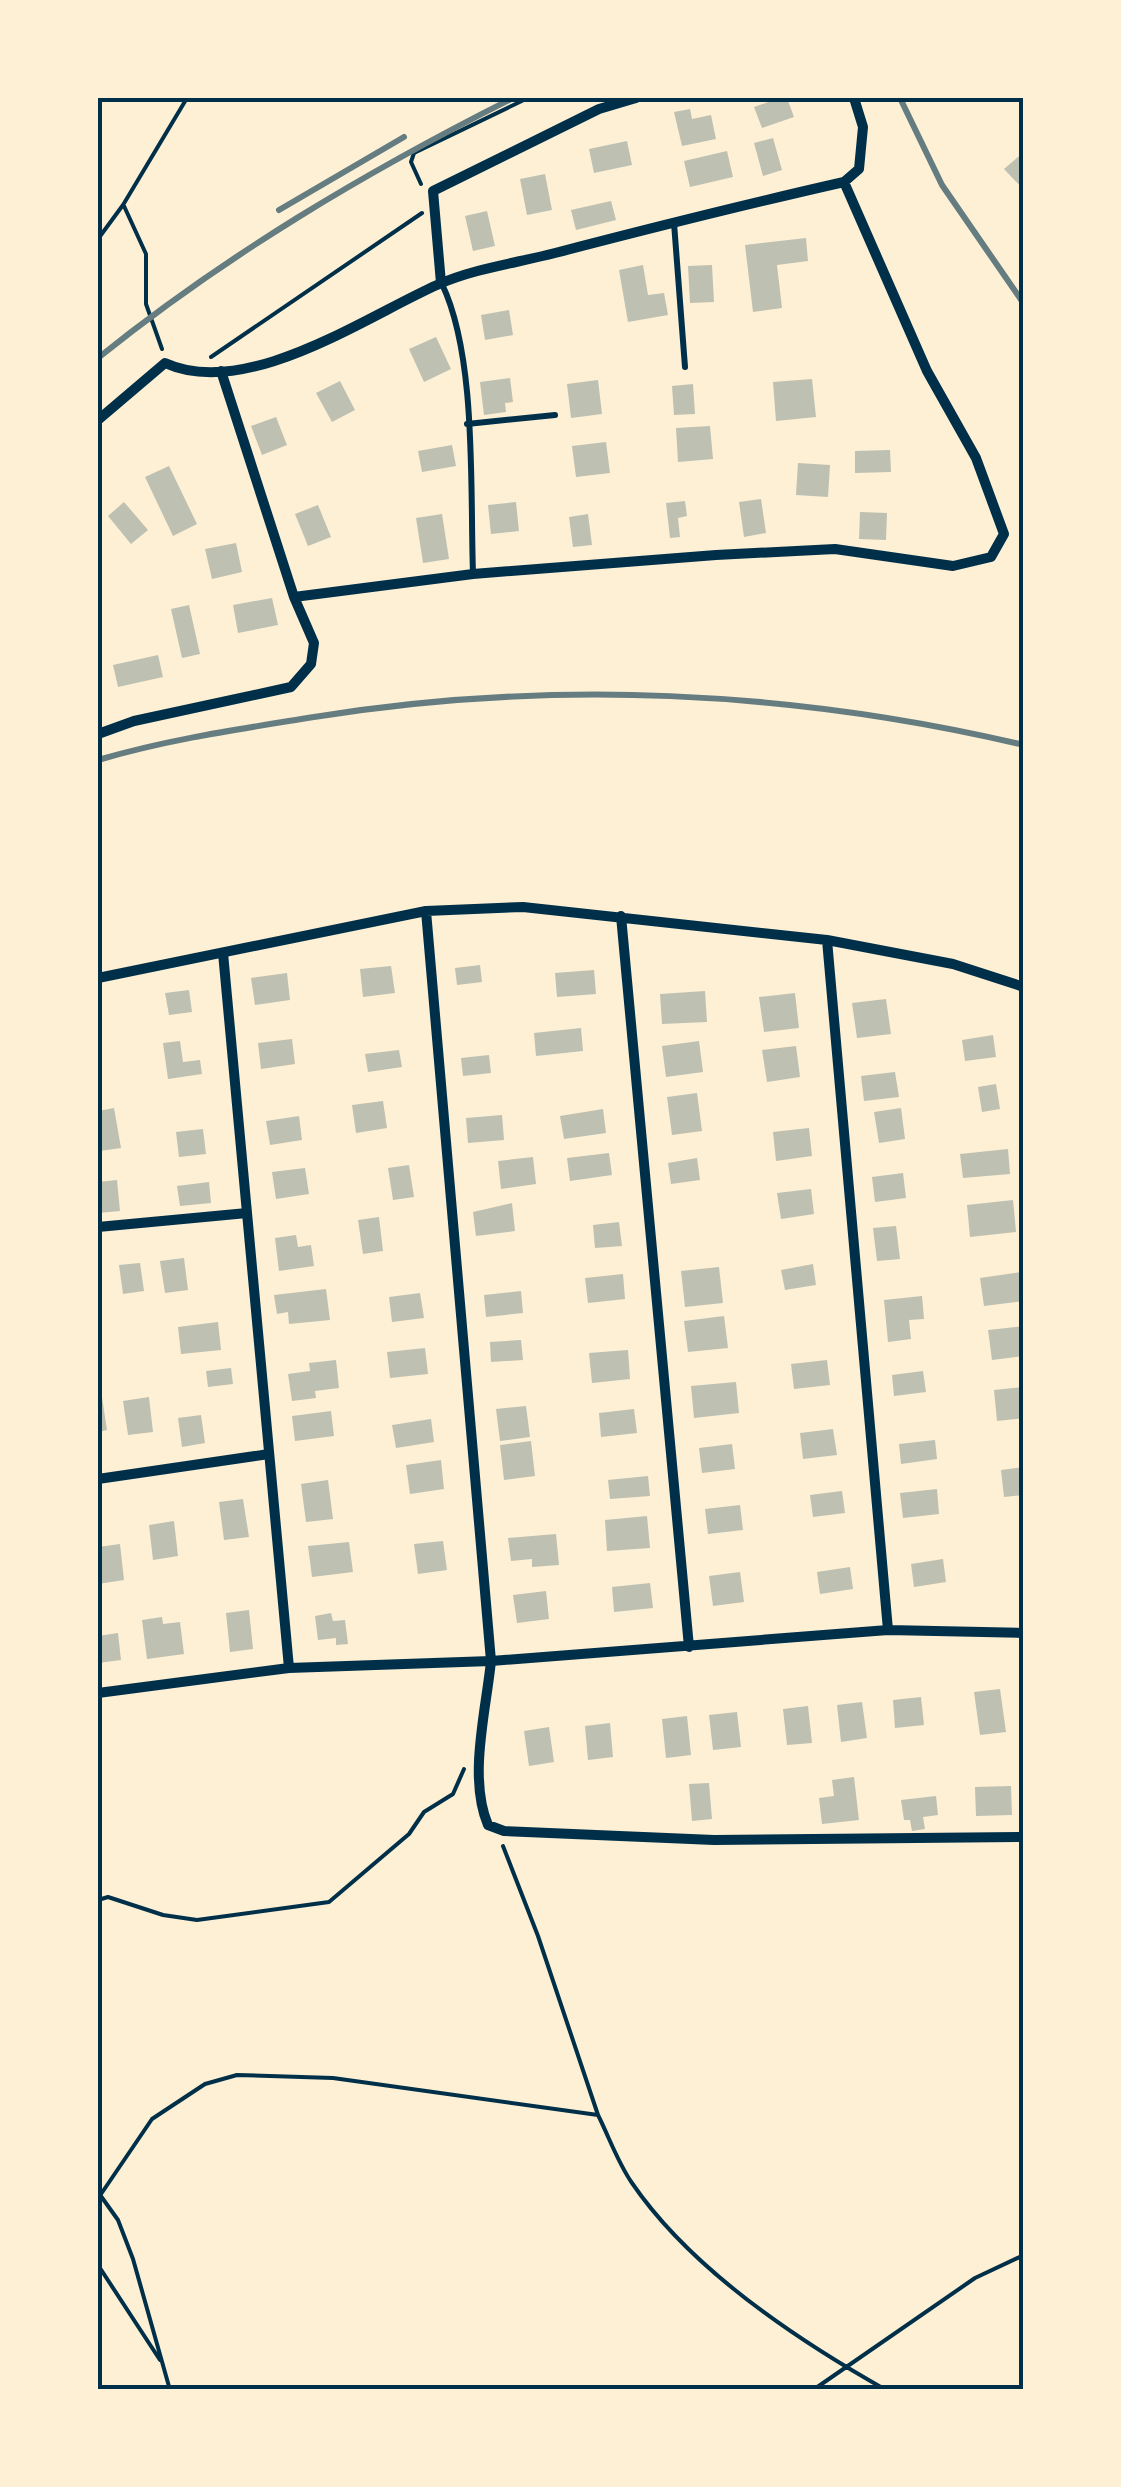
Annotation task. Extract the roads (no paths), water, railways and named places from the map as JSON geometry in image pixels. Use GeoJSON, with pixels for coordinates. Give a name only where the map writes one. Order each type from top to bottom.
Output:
{"type":"FeatureCollection","features":[{"type":"Feature","properties":{"kind":"street"},"geometry":{"type":"LineString","coordinates":[[441,282],[432,191],[598,109],[636,98]]}},
{"type":"Feature","properties":{"kind":"street"},"geometry":{"type":"LineString","coordinates":[[98,420],[166,363],[191,371],[221,371],[290,357],[441,282],[844,182],[858,169],[863,127],[854,98]]}},
{"type":"Feature","properties":{"kind":"street"},"geometry":{"type":"LineString","coordinates":[[294,596],[473,574],[835,549],[953,566],[991,557],[1004,534],[976,458],[927,371],[844,182]]}},
{"type":"Feature","properties":{"kind":"street"},"geometry":{"type":"LineString","coordinates":[[98,734],[134,721],[291,688],[311,664],[314,643],[294,596],[221,371]]}},
{"type":"Feature","properties":{"kind":"street"},"geometry":{"type":"LineString","coordinates":[[98,978],[426,911],[523,907],[827,940],[953,964],[1024,987]]}},
{"type":"Feature","properties":{"kind":"street"},"geometry":{"type":"LineString","coordinates":[[426,911],[491,1661],[480,1806],[488,1825],[504,1832],[714,1840],[1024,1838]]}},
{"type":"Feature","properties":{"kind":"street"},"geometry":{"type":"LineString","coordinates":[[621,916],[689,1647]]}},
{"type":"Feature","properties":{"kind":"street"},"geometry":{"type":"LineString","coordinates":[[827,940],[888,1630]]}},
{"type":"Feature","properties":{"kind":"street"},"geometry":{"type":"LineString","coordinates":[[223,953],[289,1668]]}},
{"type":"Feature","properties":{"kind":"street"},"geometry":{"type":"LineString","coordinates":[[98,1227],[247,1213]]}},
{"type":"Feature","properties":{"kind":"street"},"geometry":{"type":"LineString","coordinates":[[98,1479],[269,1454]]}},
{"type":"Feature","properties":{"kind":"street"},"geometry":{"type":"LineString","coordinates":[[98,1693],[289,1668],[491,1661],[888,1630],[1024,1633]]}},
{"type":"Feature","properties":{"kind":"lane"},"geometry":{"type":"LineString","coordinates":[[674,222],[685,367]]}},
{"type":"Feature","properties":{"kind":"lane"},"geometry":{"type":"LineString","coordinates":[[441,282],[456,312],[468,424],[473,574]]}},
{"type":"Feature","properties":{"kind":"lane"},"geometry":{"type":"LineString","coordinates":[[468,424],[555,415]]}},
{"type":"Feature","properties":{"kind":"railway"},"geometry":{"type":"LineString","coordinates":[[98,358],[196,284],[298,217],[513,98]]}},
{"type":"Feature","properties":{"kind":"railway"},"geometry":{"type":"LineString","coordinates":[[900,98],[942,185],[1024,304]]}},
{"type":"Feature","properties":{"kind":"railway"},"geometry":{"type":"LineString","coordinates":[[279,210],[404,137]]}},
{"type":"Feature","properties":{"kind":"railway"},"geometry":{"type":"LineString","coordinates":[[98,760],[178,740],[403,705],[581,695],[670,696],[848,712],[1024,745]]}}]}
